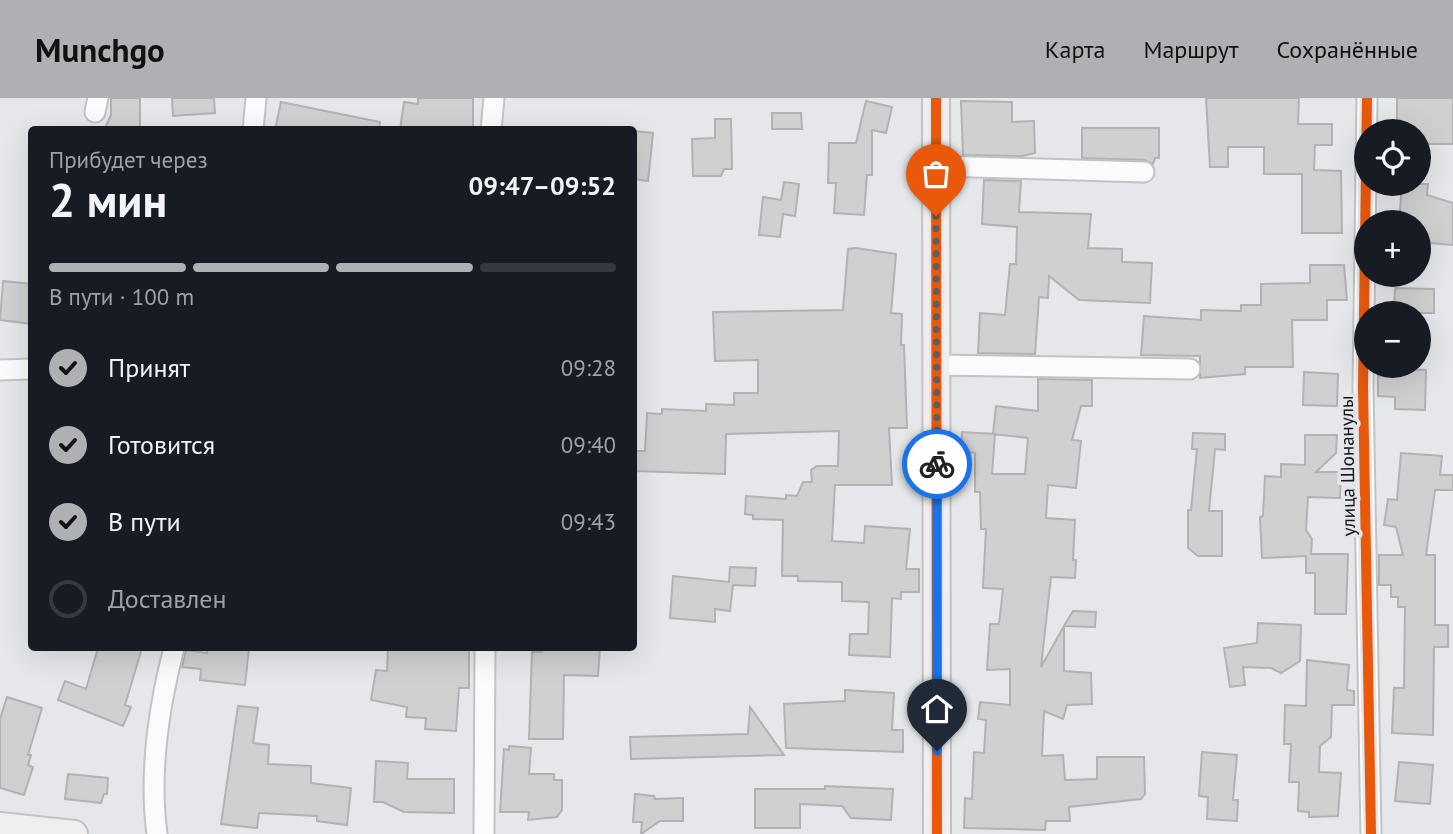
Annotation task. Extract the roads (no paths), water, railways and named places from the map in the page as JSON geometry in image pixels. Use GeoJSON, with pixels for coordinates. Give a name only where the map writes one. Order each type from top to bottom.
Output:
{"type":"FeatureCollection","features":[{"type":"Feature","properties":{"kind":"street"},"geometry":{"type":"LineString","coordinates":[[253,126],[256,98]]}},
{"type":"Feature","properties":{"kind":"street"},"geometry":{"type":"LineString","coordinates":[[491,126],[494,98]]}},
{"type":"Feature","properties":{"kind":"street"},"geometry":{"type":"LineString","coordinates":[[936,98],[937,834]]}},
{"type":"Feature","properties":{"kind":"street","name":"улица Шонанулы"},"geometry":{"type":"LineString","coordinates":[[1367,98],[1363,387],[1371,834]]}},
{"type":"Feature","properties":{"kind":"street"},"geometry":{"type":"LineString","coordinates":[[936,166],[1144,172]]}},
{"type":"Feature","properties":{"kind":"street"},"geometry":{"type":"LineString","coordinates":[[936,365],[1190,369]]}},
{"type":"Feature","properties":{"kind":"street"},"geometry":{"type":"LineString","coordinates":[[0,370],[28,369]]}},
{"type":"Feature","properties":{"kind":"street"},"geometry":{"type":"LineString","coordinates":[[157,834],[153,808],[159,738],[165,681],[173,651]]}},
{"type":"Feature","properties":{"kind":"street"},"geometry":{"type":"LineString","coordinates":[[484,834],[485,651]]}},
{"type":"Feature","properties":{"kind":"street"},"geometry":{"type":"LineString","coordinates":[[8,829],[74,834]]}}]}
